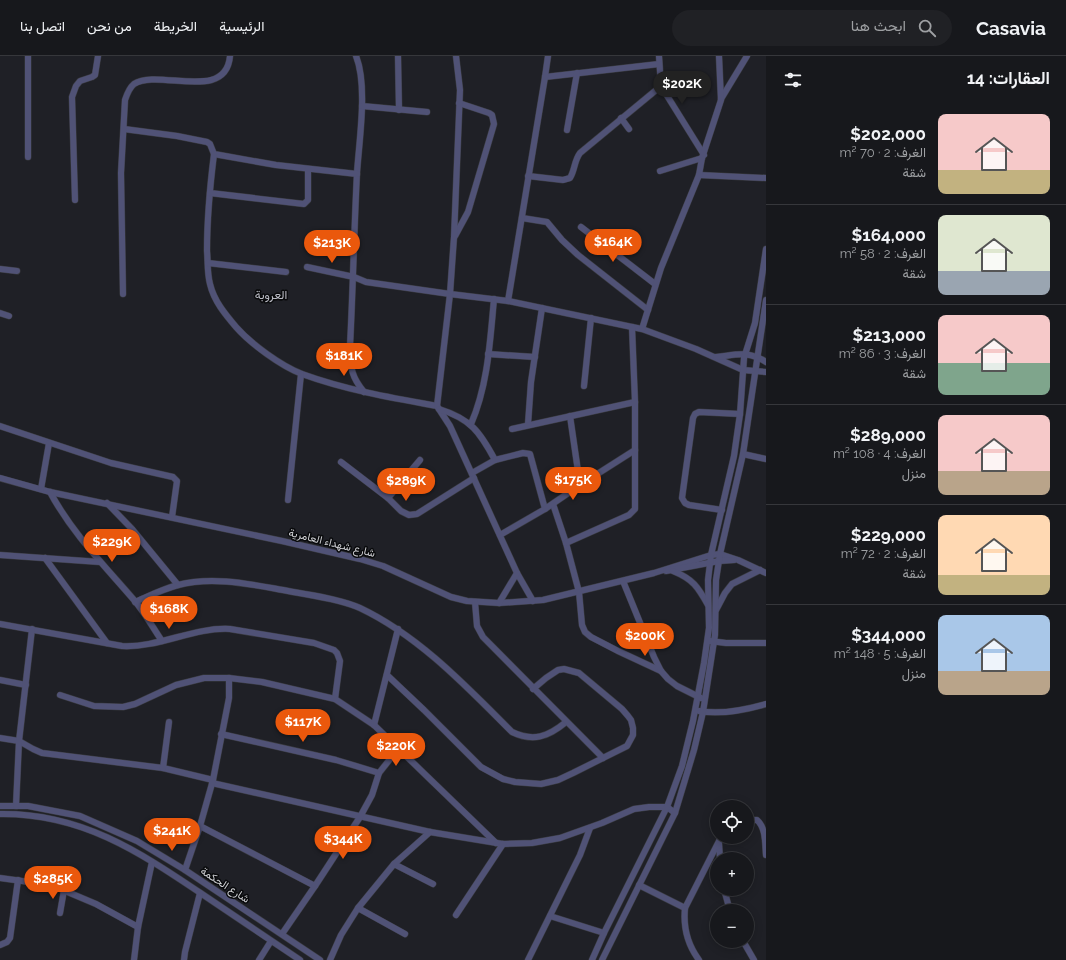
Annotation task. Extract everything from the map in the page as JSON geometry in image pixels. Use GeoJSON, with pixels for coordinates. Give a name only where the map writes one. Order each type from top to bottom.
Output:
{"type":"FeatureCollection","features":[{"type":"Feature","properties":{"kind":"street"},"geometry":{"type":"LineString","coordinates":[[28,56],[28,157]]}},
{"type":"Feature","properties":{"kind":"street"},"geometry":{"type":"LineString","coordinates":[[74,200],[72,97],[76,86],[80,81],[95,75],[98,56]]}},
{"type":"Feature","properties":{"kind":"street"},"geometry":{"type":"LineString","coordinates":[[123,294],[121,180],[125,100],[131,87],[142,80],[184,82],[213,80],[226,71],[230,64],[230,56]]}},
{"type":"Feature","properties":{"kind":"street"},"geometry":{"type":"LineString","coordinates":[[356,56],[360,72],[362,106],[357,174],[350,346],[351,367],[354,378],[364,392]]}},
{"type":"Feature","properties":{"kind":"street"},"geometry":{"type":"LineString","coordinates":[[398,56],[399,110]]}},
{"type":"Feature","properties":{"kind":"street"},"geometry":{"type":"LineString","coordinates":[[456,56],[459,83],[459,103],[454,237],[450,294],[438,408],[450,426],[517,573],[533,601]]}},
{"type":"Feature","properties":{"kind":"street"},"geometry":{"type":"LineString","coordinates":[[508,301],[548,56]]}},
{"type":"Feature","properties":{"kind":"street"},"geometry":{"type":"LineString","coordinates":[[659,56],[658,64],[661,86],[703,156]]}},
{"type":"Feature","properties":{"kind":"street"},"geometry":{"type":"LineString","coordinates":[[719,56],[721,100]]}},
{"type":"Feature","properties":{"kind":"street"},"geometry":{"type":"LineString","coordinates":[[642,329],[655,284],[672,238],[699,175],[703,156],[721,100],[747,56]]}},
{"type":"Feature","properties":{"kind":"street"},"geometry":{"type":"LineString","coordinates":[[545,77],[658,64]]}},
{"type":"Feature","properties":{"kind":"street"},"geometry":{"type":"LineString","coordinates":[[567,130],[577,73]]}},
{"type":"Feature","properties":{"kind":"street"},"geometry":{"type":"LineString","coordinates":[[528,176],[564,180],[569,179],[573,174],[575,161],[580,153],[661,86]]}},
{"type":"Feature","properties":{"kind":"street"},"geometry":{"type":"LineString","coordinates":[[454,237],[468,212],[494,124],[489,113],[459,103]]}},
{"type":"Feature","properties":{"kind":"street"},"geometry":{"type":"LineString","coordinates":[[362,106],[427,112]]}},
{"type":"Feature","properties":{"kind":"street"},"geometry":{"type":"LineString","coordinates":[[621,118],[629,129]]}},
{"type":"Feature","properties":{"kind":"street"},"geometry":{"type":"LineString","coordinates":[[124,129],[177,136],[207,142],[210,144],[214,154],[207,232],[209,282],[213,295],[230,320],[243,335],[257,347],[301,374],[364,392],[438,408],[454,415],[471,424],[484,441],[495,460]]}},
{"type":"Feature","properties":{"kind":"street"},"geometry":{"type":"LineString","coordinates":[[214,154],[276,165],[357,174]]}},
{"type":"Feature","properties":{"kind":"street"},"geometry":{"type":"LineString","coordinates":[[660,171],[703,156]]}},
{"type":"Feature","properties":{"kind":"street"},"geometry":{"type":"LineString","coordinates":[[210,193],[304,204],[308,200],[308,169]]}},
{"type":"Feature","properties":{"kind":"street"},"geometry":{"type":"LineString","coordinates":[[699,175],[766,178]]}},
{"type":"Feature","properties":{"kind":"street"},"geometry":{"type":"LineString","coordinates":[[522,218],[544,221],[549,224],[562,240],[578,255],[648,310]]}},
{"type":"Feature","properties":{"kind":"street"},"geometry":{"type":"LineString","coordinates":[[581,227],[655,284]]}},
{"type":"Feature","properties":{"kind":"street"},"geometry":{"type":"LineString","coordinates":[[592,960],[604,932],[667,808],[682,766],[696,711],[711,641],[708,607],[710,555],[734,456],[740,414],[745,353],[754,323],[766,249]]}},
{"type":"Feature","properties":{"kind":"street"},"geometry":{"type":"LineString","coordinates":[[208,263],[286,272]]}},
{"type":"Feature","properties":{"kind":"street"},"geometry":{"type":"LineString","coordinates":[[308,267],[354,277],[366,282],[508,301],[642,329],[716,357],[743,370],[766,372]]}},
{"type":"Feature","properties":{"kind":"street"},"geometry":{"type":"LineString","coordinates":[[0,269],[17,271]]}},
{"type":"Feature","properties":{"kind":"street"},"geometry":{"type":"LineString","coordinates":[[471,424],[482,392],[494,299]]}},
{"type":"Feature","properties":{"kind":"street"},"geometry":{"type":"LineString","coordinates":[[602,960],[676,813],[689,769],[705,700],[715,611],[716,580],[742,454],[765,317],[766,300]]}},
{"type":"Feature","properties":{"kind":"street"},"geometry":{"type":"LineString","coordinates":[[528,424],[529,393],[542,308]]}},
{"type":"Feature","properties":{"kind":"street"},"geometry":{"type":"LineString","coordinates":[[0,313],[9,316]]}},
{"type":"Feature","properties":{"kind":"street"},"geometry":{"type":"LineString","coordinates":[[584,386],[591,318]]}},
{"type":"Feature","properties":{"kind":"street"},"geometry":{"type":"LineString","coordinates":[[566,543],[629,515],[634,511],[635,402],[632,327]]}},
{"type":"Feature","properties":{"kind":"street"},"geometry":{"type":"LineString","coordinates":[[716,357],[745,353],[758,356],[766,362]]}},
{"type":"Feature","properties":{"kind":"street"},"geometry":{"type":"LineString","coordinates":[[488,354],[535,357]]}},
{"type":"Feature","properties":{"kind":"street"},"geometry":{"type":"LineString","coordinates":[[288,500],[301,374]]}},
{"type":"Feature","properties":{"kind":"street"},"geometry":{"type":"LineString","coordinates":[[512,428],[635,402]]}},
{"type":"Feature","properties":{"kind":"street"},"geometry":{"type":"LineString","coordinates":[[722,510],[688,505],[682,498],[693,418],[695,414],[699,412],[740,414]]}},
{"type":"Feature","properties":{"kind":"street"},"geometry":{"type":"LineString","coordinates":[[570,416],[580,485]]}},
{"type":"Feature","properties":{"kind":"street"},"geometry":{"type":"LineString","coordinates":[[0,426],[111,463],[173,477],[177,481],[172,517]]}},
{"type":"Feature","properties":{"kind":"street"},"geometry":{"type":"LineString","coordinates":[[42,489],[49,443]]}},
{"type":"Feature","properties":{"kind":"street"},"geometry":{"type":"LineString","coordinates":[[500,535],[545,509],[635,450]]}},
{"type":"Feature","properties":{"kind":"street"},"geometry":{"type":"LineString","coordinates":[[342,462],[388,498],[401,511],[409,515],[414,515],[495,460],[523,453],[530,454],[545,509]]}},
{"type":"Feature","properties":{"kind":"street"},"geometry":{"type":"LineString","coordinates":[[742,454],[766,459]]}},
{"type":"Feature","properties":{"kind":"street"},"geometry":{"type":"LineString","coordinates":[[388,498],[420,460]]}},
{"type":"Feature","properties":{"kind":"street","name":"شارع شهداء العامرية"},"geometry":{"type":"LineString","coordinates":[[0,478],[50,492],[172,517],[360,559],[383,566],[451,597],[475,602],[498,603],[533,601],[579,592],[654,573],[710,555],[738,560],[766,573]]}},
{"type":"Feature","properties":{"kind":"street"},"geometry":{"type":"LineString","coordinates":[[50,492],[69,524],[135,602],[162,641]]}},
{"type":"Feature","properties":{"kind":"street"},"geometry":{"type":"LineString","coordinates":[[107,504],[132,529],[178,585]]}},
{"type":"Feature","properties":{"kind":"street"},"geometry":{"type":"LineString","coordinates":[[552,504],[566,543],[579,592],[583,629],[588,635],[661,671]]}},
{"type":"Feature","properties":{"kind":"street"},"geometry":{"type":"LineString","coordinates":[[0,555],[100,562]]}},
{"type":"Feature","properties":{"kind":"street","name":"شارع شهداء العامرية"},"geometry":{"type":"LineString","coordinates":[[654,573],[709,563],[720,557]]}},
{"type":"Feature","properties":{"kind":"street"},"geometry":{"type":"LineString","coordinates":[[45,558],[107,643]]}},
{"type":"Feature","properties":{"kind":"street"},"geometry":{"type":"LineString","coordinates":[[715,611],[732,584],[760,570]]}},
{"type":"Feature","properties":{"kind":"street"},"geometry":{"type":"LineString","coordinates":[[671,571],[683,575],[692,581],[700,590],[708,607]]}},
{"type":"Feature","properties":{"kind":"street"},"geometry":{"type":"LineString","coordinates":[[498,603],[517,573]]}},
{"type":"Feature","properties":{"kind":"street"},"geometry":{"type":"LineString","coordinates":[[135,602],[178,585],[199,582],[226,581],[342,603],[359,608],[398,629],[440,663],[512,732],[520,736],[535,738],[552,732],[566,722]]}},
{"type":"Feature","properties":{"kind":"street"},"geometry":{"type":"LineString","coordinates":[[623,581],[661,671],[677,686],[705,700]]}},
{"type":"Feature","properties":{"kind":"street"},"geometry":{"type":"LineString","coordinates":[[475,602],[477,626],[483,637],[603,758]]}},
{"type":"Feature","properties":{"kind":"street"},"geometry":{"type":"LineString","coordinates":[[0,624],[132,647],[162,641],[201,630],[219,628],[314,643],[334,650],[339,656],[340,661],[335,699]]}},
{"type":"Feature","properties":{"kind":"street"},"geometry":{"type":"LineString","coordinates":[[16,806],[19,741],[32,629]]}},
{"type":"Feature","properties":{"kind":"street"},"geometry":{"type":"LineString","coordinates":[[374,724],[398,629]]}},
{"type":"Feature","properties":{"kind":"street"},"geometry":{"type":"LineString","coordinates":[[711,641],[766,643]]}},
{"type":"Feature","properties":{"kind":"street"},"geometry":{"type":"LineString","coordinates":[[387,675],[481,767],[503,779],[515,782],[541,784],[558,780],[627,746],[633,735],[631,720],[622,708],[579,673],[564,669],[553,673],[533,689]]}},
{"type":"Feature","properties":{"kind":"street"},"geometry":{"type":"LineString","coordinates":[[60,695],[94,706],[123,707],[135,704],[176,685],[204,678],[229,678],[262,682],[335,699],[374,724],[496,843]]}},
{"type":"Feature","properties":{"kind":"street"},"geometry":{"type":"LineString","coordinates":[[184,870],[200,826],[213,781],[229,698],[229,678]]}},
{"type":"Feature","properties":{"kind":"street"},"geometry":{"type":"LineString","coordinates":[[0,680],[26,686]]}},
{"type":"Feature","properties":{"kind":"street"},"geometry":{"type":"LineString","coordinates":[[696,711],[746,710],[766,704]]}},
{"type":"Feature","properties":{"kind":"street"},"geometry":{"type":"LineString","coordinates":[[163,768],[169,722]]}},
{"type":"Feature","properties":{"kind":"street"},"geometry":{"type":"LineString","coordinates":[[222,734],[336,760],[379,773]]}},
{"type":"Feature","properties":{"kind":"street"},"geometry":{"type":"LineString","coordinates":[[0,738],[19,741],[42,753],[163,768],[360,817],[430,832],[503,844],[543,842],[590,828],[634,809],[649,807],[667,808],[676,813]]}},
{"type":"Feature","properties":{"kind":"street"},"geometry":{"type":"LineString","coordinates":[[282,934],[360,817],[372,795],[379,773],[398,749]]}},
{"type":"Feature","properties":{"kind":"street","name":"شارع الحكمة"},"geometry":{"type":"LineString","coordinates":[[0,806],[28,806],[80,816],[137,841],[184,870],[320,960]]}},
{"type":"Feature","properties":{"kind":"street","name":"شارع الحكمة"},"geometry":{"type":"LineString","coordinates":[[0,814],[43,817],[76,825],[117,841],[133,849],[178,877],[300,960]]}},
{"type":"Feature","properties":{"kind":"street"},"geometry":{"type":"LineString","coordinates":[[754,820],[757,820],[762,824],[766,855]]}},
{"type":"Feature","properties":{"kind":"street"},"geometry":{"type":"LineString","coordinates":[[200,826],[315,886]]}},
{"type":"Feature","properties":{"kind":"street"},"geometry":{"type":"LineString","coordinates":[[528,960],[580,855],[590,828]]}},
{"type":"Feature","properties":{"kind":"street"},"geometry":{"type":"LineString","coordinates":[[330,960],[342,935],[358,908],[394,864],[430,832]]}},
{"type":"Feature","properties":{"kind":"street"},"geometry":{"type":"LineString","coordinates":[[456,915],[503,844]]}},
{"type":"Feature","properties":{"kind":"street"},"geometry":{"type":"LineString","coordinates":[[698,960],[687,938],[684,923],[685,908],[718,844]]}},
{"type":"Feature","properties":{"kind":"street"},"geometry":{"type":"LineString","coordinates":[[134,960],[138,927],[152,862]]}},
{"type":"Feature","properties":{"kind":"street"},"geometry":{"type":"LineString","coordinates":[[394,864],[433,884]]}},
{"type":"Feature","properties":{"kind":"street"},"geometry":{"type":"LineString","coordinates":[[0,878],[51,885],[96,904],[138,927]]}},
{"type":"Feature","properties":{"kind":"street"},"geometry":{"type":"LineString","coordinates":[[0,945],[7,942],[10,938],[18,880]]}},
{"type":"Feature","properties":{"kind":"street"},"geometry":{"type":"LineString","coordinates":[[639,885],[685,908]]}},
{"type":"Feature","properties":{"kind":"street"},"geometry":{"type":"LineString","coordinates":[[60,913],[64,890]]}},
{"type":"Feature","properties":{"kind":"street"},"geometry":{"type":"LineString","coordinates":[[184,960],[200,893]]}},
{"type":"Feature","properties":{"kind":"street"},"geometry":{"type":"LineString","coordinates":[[358,908],[405,934]]}},
{"type":"Feature","properties":{"kind":"street"},"geometry":{"type":"LineString","coordinates":[[550,916],[604,932]]}},
{"type":"Feature","properties":{"kind":"street"},"geometry":{"type":"LineString","coordinates":[[259,960],[271,940]]}},
{"type":"Feature","properties":{"kind":"street"},"geometry":{"type":"LineString","coordinates":[[607,960],[608,946]]}},
{"type":"Feature","properties":{"kind":"street"},"geometry":{"type":"LineString","coordinates":[[747,948],[754,960]]}},
{"type":"Feature","properties":{"kind":"district","name":"العروبة"},"geometry":{"type":"Point","coordinates":[271,295]}}]}
